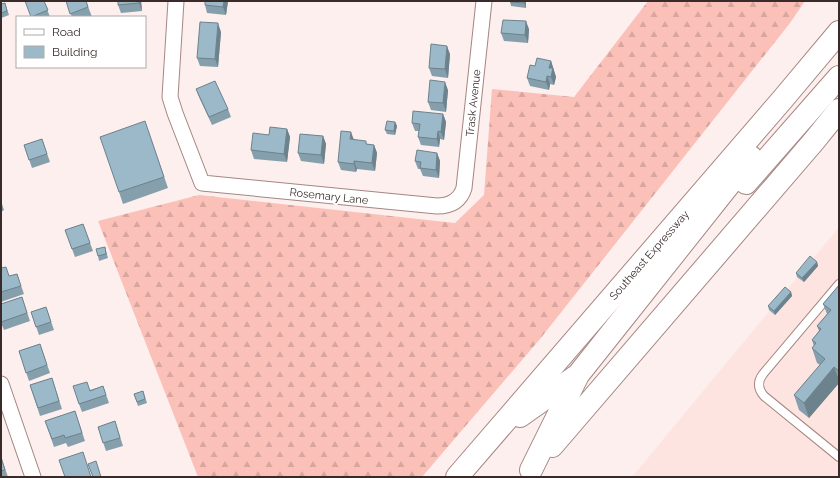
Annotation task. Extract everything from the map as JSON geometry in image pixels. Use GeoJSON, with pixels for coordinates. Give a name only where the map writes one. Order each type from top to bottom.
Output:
{"type":"FeatureCollection","features":[{"type":"Feature","properties":{"kind":"highway","name":"Southeast Expressway"},"geometry":{"type":"LineString","coordinates":[[457,477],[839,32]]}},
{"type":"Feature","properties":{"kind":"highway"},"geometry":{"type":"LineString","coordinates":[[528,474],[578,375],[776,126],[839,52]]}},
{"type":"Feature","properties":{"kind":"highway"},"geometry":{"type":"LineString","coordinates":[[492,437],[578,375],[839,77]]}},
{"type":"Feature","properties":{"kind":"highway"},"geometry":{"type":"LineString","coordinates":[[528,474],[839,110]]}},
{"type":"Feature","properties":{"kind":"street","name":"Rosemary Lane"},"geometry":{"type":"LineString","coordinates":[[176,1],[170,97],[202,183],[437,206],[450,205],[455,202]]}},
{"type":"Feature","properties":{"kind":"street","name":"Trask Avenue"},"geometry":{"type":"LineString","coordinates":[[455,202],[464,188],[484,1]]}},
{"type":"Feature","properties":{"kind":"street"},"geometry":{"type":"LineString","coordinates":[[1,384],[33,477]]}},
{"type":"Feature","properties":{"kind":"lane"},"geometry":{"type":"LineString","coordinates":[[839,284],[763,374],[759,385],[764,396],[839,457]]}},
{"type":"Feature","properties":{"kind":"shaded area"},"geometry":{"type":"Polygon","coordinates":[[[839,227],[839,477],[632,477],[839,227]]]}},
{"type":"Feature","properties":{"kind":"green space"},"geometry":{"type":"Polygon","coordinates":[[[648,1],[805,1],[790,23],[540,339],[422,477],[198,477],[98,221],[199,195],[455,223],[484,195],[492,89],[574,97],[648,1]]]}},
{"type":"Feature","properties":{"kind":"building"},"geometry":{"type":"Polygon","coordinates":[[[25,1],[44,1],[48,10],[31,16],[25,1]]]}},
{"type":"Feature","properties":{"kind":"building"},"geometry":{"type":"Polygon","coordinates":[[[66,1],[86,1],[88,7],[70,14],[66,1]]]}},
{"type":"Feature","properties":{"kind":"building"},"geometry":{"type":"Polygon","coordinates":[[[118,1],[139,1],[139,3],[118,5],[118,1]]]}},
{"type":"Feature","properties":{"kind":"building"},"geometry":{"type":"Polygon","coordinates":[[[205,1],[224,1],[223,7],[205,5],[205,1]]]}},
{"type":"Feature","properties":{"kind":"building"},"geometry":{"type":"Polygon","coordinates":[[[524,1],[524,3],[510,2],[524,1]]]}},
{"type":"Feature","properties":{"kind":"building"},"geometry":{"type":"Polygon","coordinates":[[[5,3],[7,11],[1,13],[1,4],[5,3]]]}},
{"type":"Feature","properties":{"kind":"building"},"geometry":{"type":"Polygon","coordinates":[[[503,20],[526,21],[525,35],[501,33],[503,20]]]}},
{"type":"Feature","properties":{"kind":"building"},"geometry":{"type":"Polygon","coordinates":[[[200,22],[218,23],[215,59],[197,58],[200,22]]]}},
{"type":"Feature","properties":{"kind":"building"},"geometry":{"type":"Polygon","coordinates":[[[431,44],[447,46],[445,69],[429,68],[431,44]]]}},
{"type":"Feature","properties":{"kind":"building"},"geometry":{"type":"Polygon","coordinates":[[[537,58],[551,61],[549,68],[553,68],[551,77],[547,76],[546,82],[527,78],[530,65],[535,66],[537,58]]]}},
{"type":"Feature","properties":{"kind":"building"},"geometry":{"type":"Polygon","coordinates":[[[430,80],[445,82],[443,103],[428,102],[430,80]]]}},
{"type":"Feature","properties":{"kind":"building"},"geometry":{"type":"Polygon","coordinates":[[[215,81],[228,109],[209,117],[196,89],[215,81]]]}},
{"type":"Feature","properties":{"kind":"building"},"geometry":{"type":"Polygon","coordinates":[[[413,111],[443,114],[441,132],[438,131],[437,139],[418,137],[420,124],[412,123],[413,111]]]}},
{"type":"Feature","properties":{"kind":"building"},"geometry":{"type":"Polygon","coordinates":[[[145,121],[164,177],[119,192],[100,137],[145,121]]]}},
{"type":"Feature","properties":{"kind":"building"},"geometry":{"type":"Polygon","coordinates":[[[387,121],[395,122],[394,131],[385,130],[387,121]]]}},
{"type":"Feature","properties":{"kind":"building"},"geometry":{"type":"Polygon","coordinates":[[[270,127],[287,129],[284,154],[251,150],[253,133],[269,135],[270,127]]]}},
{"type":"Feature","properties":{"kind":"building"},"geometry":{"type":"Polygon","coordinates":[[[341,131],[351,132],[350,139],[366,141],[366,144],[374,145],[372,163],[354,161],[354,164],[338,162],[341,131]]]}},
{"type":"Feature","properties":{"kind":"building"},"geometry":{"type":"Polygon","coordinates":[[[300,134],[323,136],[321,155],[298,153],[300,134]]]}},
{"type":"Feature","properties":{"kind":"building"},"geometry":{"type":"Polygon","coordinates":[[[42,139],[47,154],[29,160],[24,145],[42,139]]]}},
{"type":"Feature","properties":{"kind":"building"},"geometry":{"type":"Polygon","coordinates":[[[417,150],[437,153],[436,170],[420,168],[421,162],[415,161],[417,150]]]}},
{"type":"Feature","properties":{"kind":"building"},"geometry":{"type":"Polygon","coordinates":[[[83,224],[90,243],[72,249],[65,230],[83,224]]]}},
{"type":"Feature","properties":{"kind":"building"},"geometry":{"type":"Polygon","coordinates":[[[105,247],[106,254],[98,256],[96,249],[105,247]]]}},
{"type":"Feature","properties":{"kind":"building"},"geometry":{"type":"Polygon","coordinates":[[[810,256],[817,262],[802,278],[796,273],[810,256]]]}},
{"type":"Feature","properties":{"kind":"building"},"geometry":{"type":"Polygon","coordinates":[[[6,267],[9,276],[17,274],[21,286],[1,292],[1,268],[6,267]]]}},
{"type":"Feature","properties":{"kind":"building"},"geometry":{"type":"Polygon","coordinates":[[[839,285],[839,371],[834,367],[804,403],[794,395],[825,359],[812,348],[816,343],[812,340],[821,329],[817,326],[831,310],[823,304],[839,285]]]}},
{"type":"Feature","properties":{"kind":"building"},"geometry":{"type":"Polygon","coordinates":[[[785,287],[791,292],[774,311],[768,306],[785,287]]]}},
{"type":"Feature","properties":{"kind":"building"},"geometry":{"type":"Polygon","coordinates":[[[22,297],[27,313],[1,322],[1,304],[22,297]]]}},
{"type":"Feature","properties":{"kind":"building"},"geometry":{"type":"Polygon","coordinates":[[[46,307],[51,322],[36,327],[31,312],[46,307]]]}},
{"type":"Feature","properties":{"kind":"building"},"geometry":{"type":"Polygon","coordinates":[[[40,344],[47,365],[26,373],[19,351],[40,344]]]}},
{"type":"Feature","properties":{"kind":"building"},"geometry":{"type":"Polygon","coordinates":[[[52,378],[59,401],[38,408],[30,385],[52,378]]]}},
{"type":"Feature","properties":{"kind":"building"},"geometry":{"type":"Polygon","coordinates":[[[87,382],[90,391],[103,386],[106,395],[79,404],[73,386],[87,382]]]}},
{"type":"Feature","properties":{"kind":"building"},"geometry":{"type":"Polygon","coordinates":[[[143,391],[145,399],[137,402],[134,394],[143,391]]]}},
{"type":"Feature","properties":{"kind":"building"},"geometry":{"type":"Polygon","coordinates":[[[75,411],[82,433],[65,438],[64,435],[52,439],[45,421],[75,411]]]}},
{"type":"Feature","properties":{"kind":"building"},"geometry":{"type":"Polygon","coordinates":[[[115,421],[120,438],[103,443],[98,427],[115,421]]]}},
{"type":"Feature","properties":{"kind":"building"},"geometry":{"type":"Polygon","coordinates":[[[83,452],[91,477],[65,477],[59,460],[83,452]]]}},
{"type":"Feature","properties":{"kind":"building"},"geometry":{"type":"Polygon","coordinates":[[[1,457],[5,470],[1,471],[1,457]]]}},
{"type":"Feature","properties":{"kind":"building"},"geometry":{"type":"Polygon","coordinates":[[[96,461],[101,477],[93,477],[88,464],[96,461]]]}}]}
